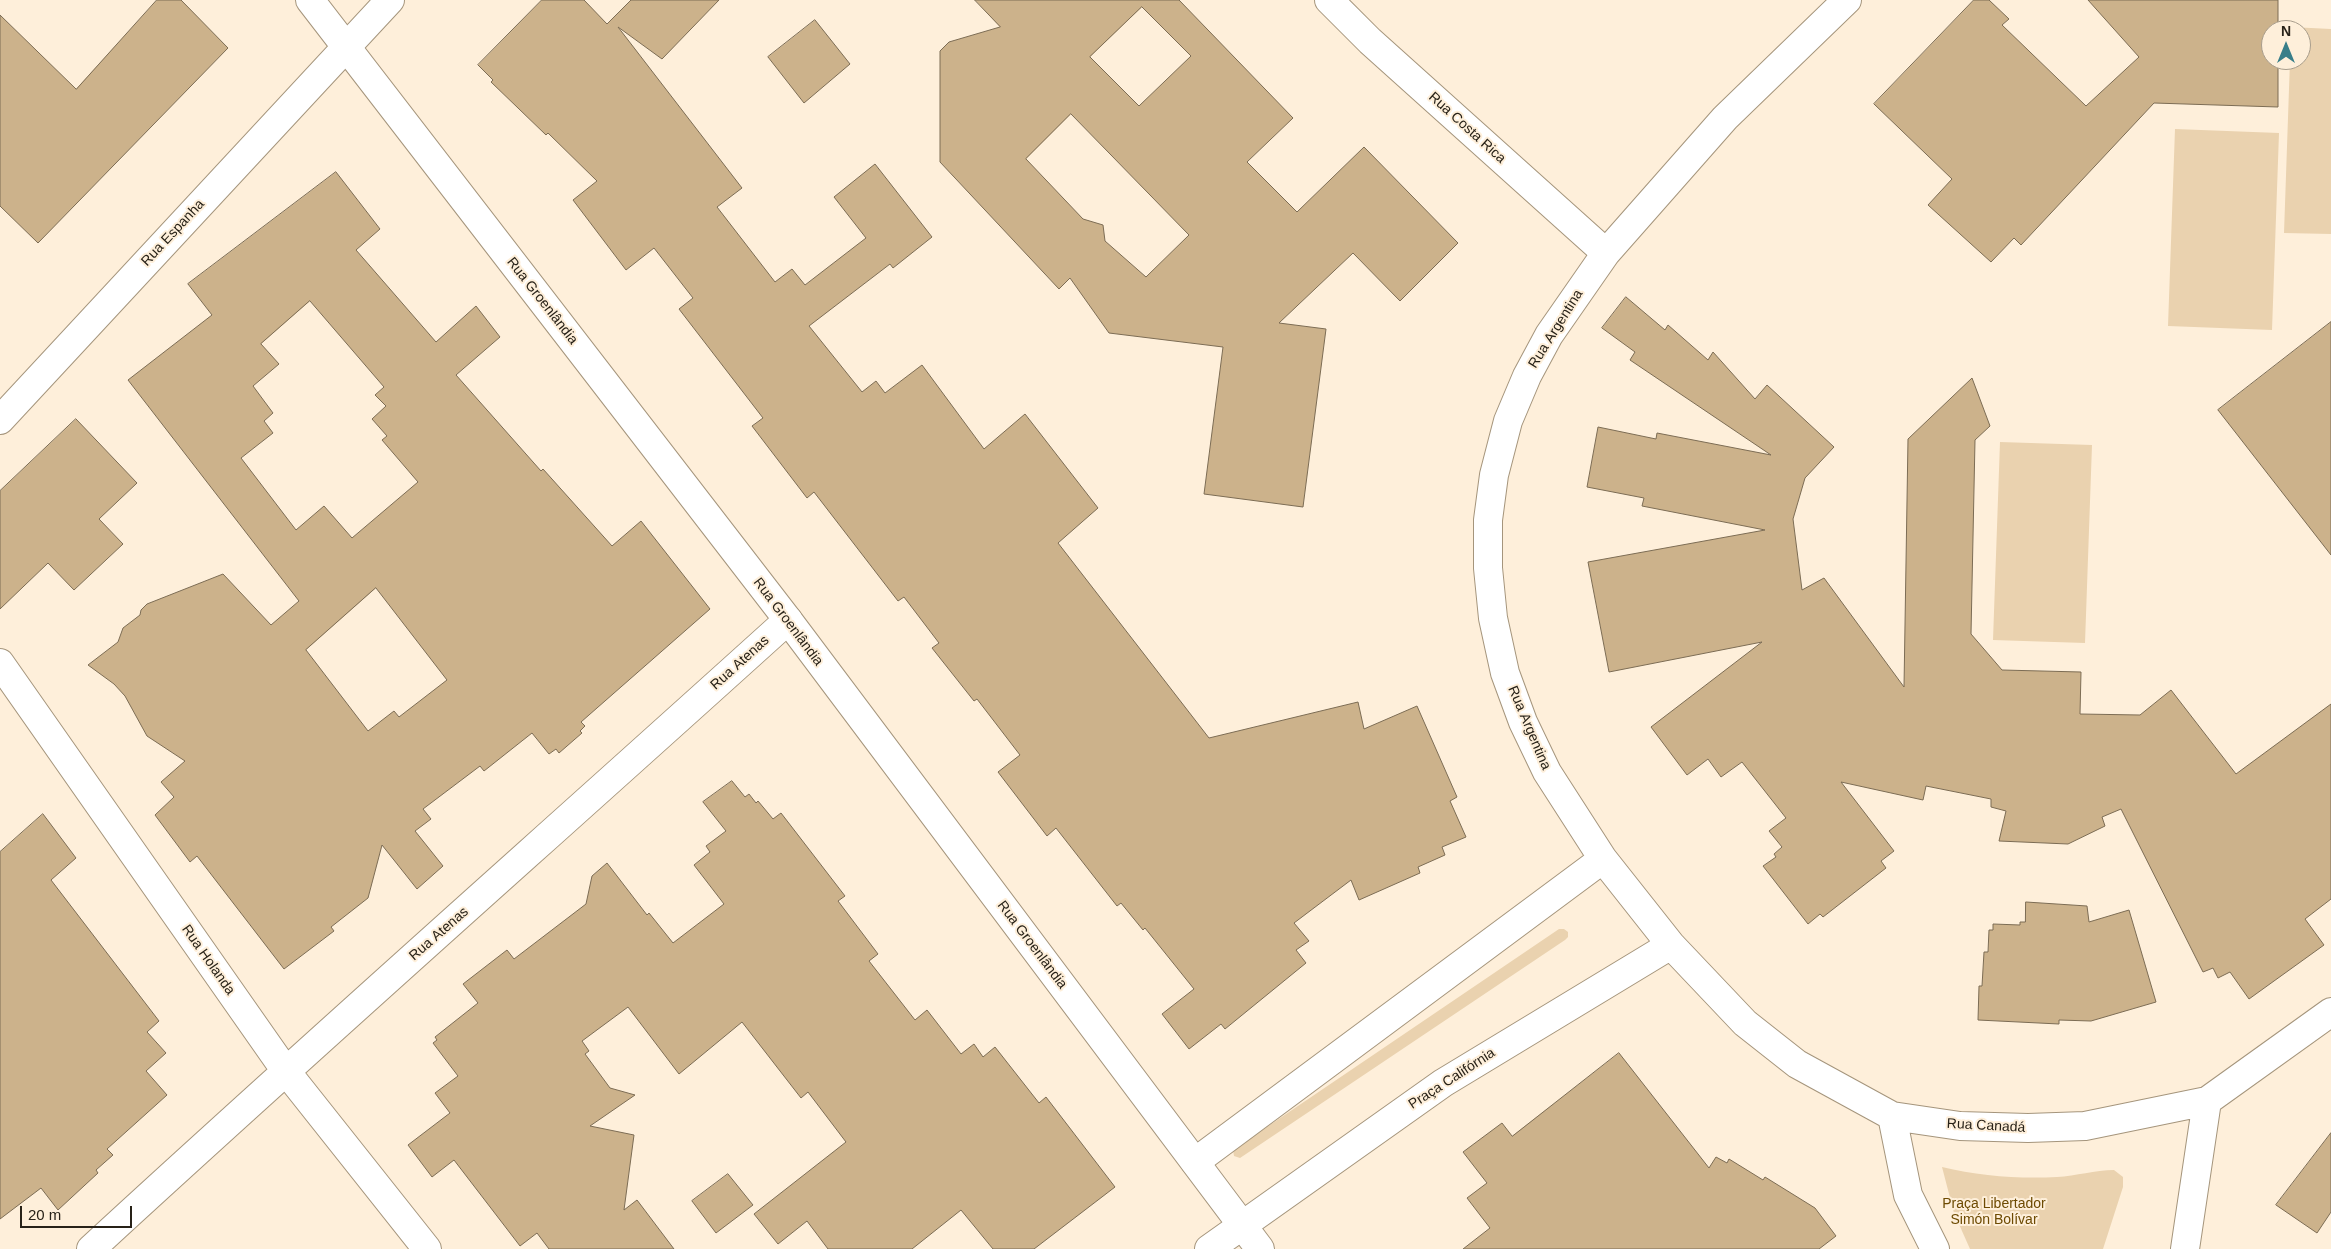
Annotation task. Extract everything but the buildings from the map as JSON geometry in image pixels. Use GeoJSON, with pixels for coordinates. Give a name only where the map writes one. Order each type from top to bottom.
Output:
{"type":"FeatureCollection","features":[{"type":"Feature","properties":{"kind":"street","name":"Rua Groenlândia"},"geometry":{"type":"LineString","coordinates":[[310,0],[788,620],[1260,1249]]}},
{"type":"Feature","properties":{"kind":"street","name":"Rua Espanha"},"geometry":{"type":"LineString","coordinates":[[0,420],[390,0]]}},
{"type":"Feature","properties":{"kind":"street","name":"Rua Costa Rica"},"geometry":{"type":"LineString","coordinates":[[1329,0],[1370,41],[1606,253]]}},
{"type":"Feature","properties":{"kind":"street","name":"Rua Argentina"},"geometry":{"type":"LineString","coordinates":[[1671,946],[1603,859],[1547,772],[1523,722],[1506,673],[1493,618],[1488,568],[1488,520],[1494,475],[1508,421],[1527,376],[1549,335],[1606,253],[1725,118],[1847,0]]}},
{"type":"Feature","properties":{"kind":"street","name":"Rua Atenas"},"geometry":{"type":"LineString","coordinates":[[91,1249],[285,1070],[550,836],[788,620]]}},
{"type":"Feature","properties":{"kind":"street","name":"Rua Holanda"},"geometry":{"type":"LineString","coordinates":[[0,663],[285,1070],[427,1249]]}},
{"type":"Feature","properties":{"kind":"street"},"geometry":{"type":"LineString","coordinates":[[1195,1162],[1603,859]]}},
{"type":"Feature","properties":{"kind":"street","name":"Rua Canadá"},"geometry":{"type":"LineString","coordinates":[[1671,946],[1745,1023],[1797,1064],[1892,1116],[1960,1126],[2028,1128],[2085,1126],[2207,1101],[2331,1012]]}},
{"type":"Feature","properties":{"kind":"street","name":"Praça Califórnia"},"geometry":{"type":"LineString","coordinates":[[1209,1249],[1443,1083],[1671,946]]}},
{"type":"Feature","properties":{"kind":"street"},"geometry":{"type":"LineString","coordinates":[[2185,1249],[2207,1101]]}},
{"type":"Feature","properties":{"kind":"street"},"geometry":{"type":"LineString","coordinates":[[1892,1116],[1908,1195],[1935,1249]]}},
{"type":"Feature","properties":{"kind":"green space"},"geometry":{"type":"Polygon","coordinates":[[[2311,28],[2331,29],[2331,234],[2284,233],[2290,70],[2311,70],[2311,28]]]}},
{"type":"Feature","properties":{"kind":"green space"},"geometry":{"type":"Polygon","coordinates":[[[2175,129],[2279,133],[2272,330],[2168,326],[2175,129]]]}},
{"type":"Feature","properties":{"kind":"green space"},"geometry":{"type":"Polygon","coordinates":[[[2000,442],[2092,445],[2085,643],[1993,640],[2000,442]]]}},
{"type":"Feature","properties":{"kind":"green space"},"geometry":{"type":"Polygon","coordinates":[[[1559,929],[1564,929],[1568,932],[1568,937],[1565,940],[1240,1158],[1234,1156],[1233,1150],[1559,929]]]}},
{"type":"Feature","properties":{"kind":"green space","name":"Praça Libertador Simón Bolívar"},"geometry":{"type":"Polygon","coordinates":[[[1942,1167],[1985,1175],[2028,1178],[2114,1170],[2123,1177],[2123,1187],[2103,1249],[1970,1249],[1954,1213],[1942,1167]]]}}]}
